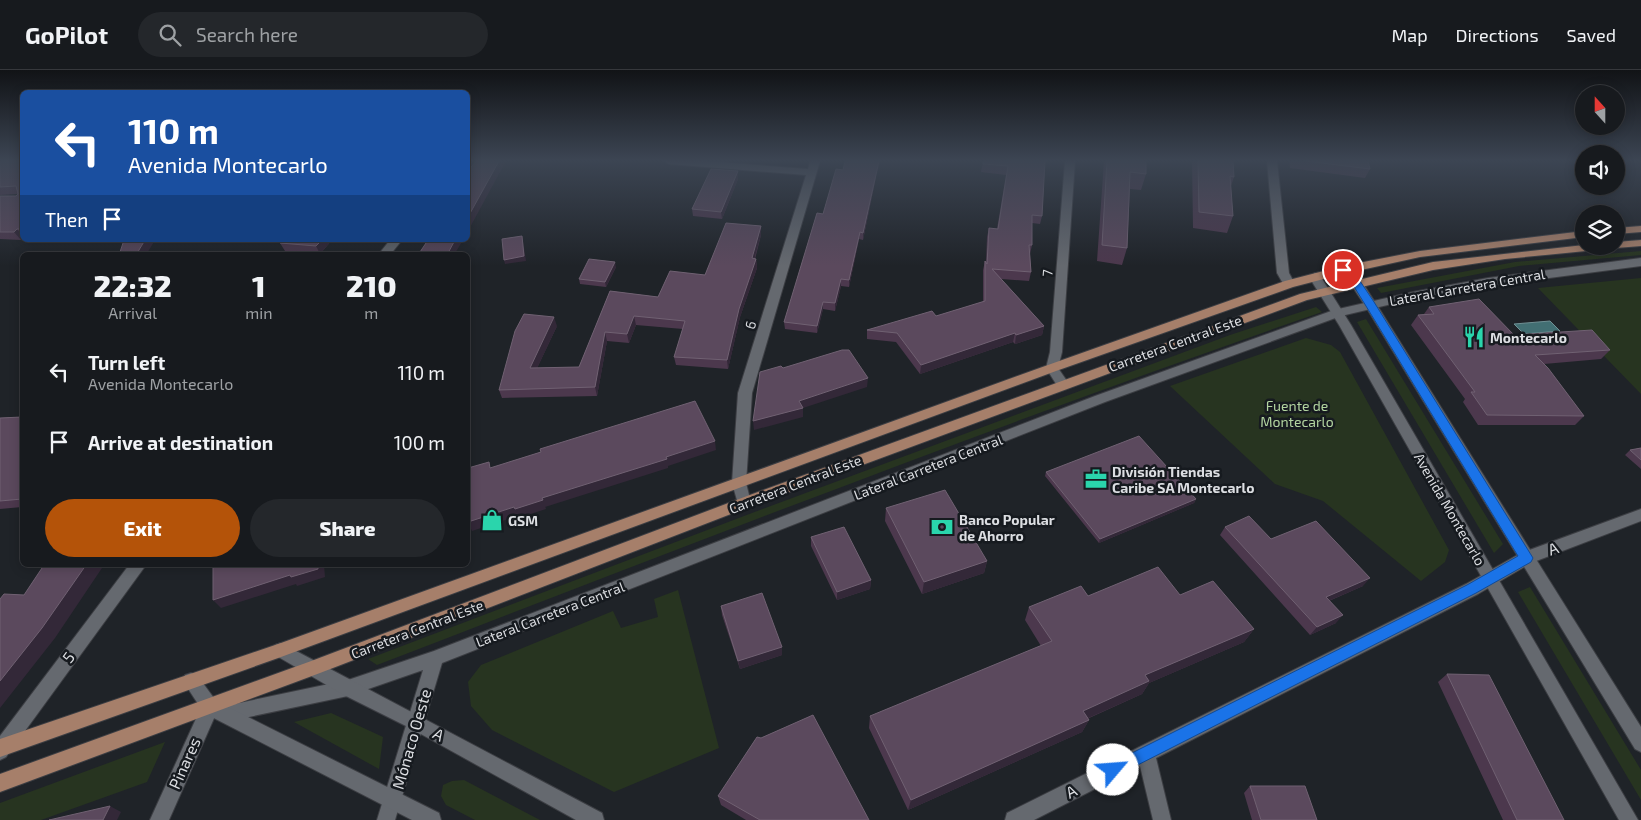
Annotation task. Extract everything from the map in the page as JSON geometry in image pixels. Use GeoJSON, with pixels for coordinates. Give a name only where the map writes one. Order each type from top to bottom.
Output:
{"type":"FeatureCollection","features":[{"type":"Feature","properties":{"kind":"main road"},"geometry":{"type":"LineString","coordinates":[[1625,230],[1641,229]]}},
{"type":"Feature","properties":{"kind":"main road","name":"Carretera Central Este"},"geometry":{"type":"LineString","coordinates":[[1,748],[281,650],[1052,368],[1289,284],[1343,270],[1420,254],[1472,246],[1575,235]]}},
{"type":"Feature","properties":{"kind":"main road"},"geometry":{"type":"LineString","coordinates":[[1625,244],[1641,243]]}},
{"type":"Feature","properties":{"kind":"main road","name":"Carretera Central Este"},"geometry":{"type":"LineString","coordinates":[[0,783],[218,710],[314,668],[744,502],[1063,384],[1323,291],[1433,266],[1575,249]]}},
{"type":"Feature","properties":{"kind":"street","name":"6"},"geometry":{"type":"LineString","coordinates":[[744,502],[739,483],[745,392],[804,196]]}},
{"type":"Feature","properties":{"kind":"street","name":"7"},"geometry":{"type":"LineString","coordinates":[[1052,368],[1056,352],[1067,196]]}},
{"type":"Feature","properties":{"kind":"street"},"geometry":{"type":"LineString","coordinates":[[1275,196],[1283,273],[1289,284]]}},
{"type":"Feature","properties":{"kind":"street"},"geometry":{"type":"LineString","coordinates":[[386,252],[394,242]]}},
{"type":"Feature","properties":{"kind":"street","name":"Lateral Carretera Central"},"geometry":{"type":"LineString","coordinates":[[218,710],[348,688],[435,658],[1100,399],[1338,313],[1371,304],[1544,272],[1641,262]]}},
{"type":"Feature","properties":{"kind":"street"},"geometry":{"type":"LineString","coordinates":[[1343,270],[1356,283],[1371,304],[1641,743]]}},
{"type":"Feature","properties":{"kind":"street","name":"Avenida Montecarlo"},"geometry":{"type":"LineString","coordinates":[[1315,277],[1338,313],[1629,820]]}},
{"type":"Feature","properties":{"kind":"street"},"geometry":{"type":"LineString","coordinates":[[1052,368],[1063,384]]}},
{"type":"Feature","properties":{"kind":"street","name":"A"},"geometry":{"type":"LineString","coordinates":[[1014,820],[1463,594],[1526,558],[1641,515]]}},
{"type":"Feature","properties":{"kind":"street","name":"5"},"geometry":{"type":"LineString","coordinates":[[1,748],[136,567]]}},
{"type":"Feature","properties":{"kind":"street","name":"A"},"geometry":{"type":"LineString","coordinates":[[281,650],[348,688],[416,722],[595,820]]}},
{"type":"Feature","properties":{"kind":"street","name":"Mónaco Oeste"},"geometry":{"type":"LineString","coordinates":[[386,820],[394,800],[435,658]]}},
{"type":"Feature","properties":{"kind":"street"},"geometry":{"type":"LineString","coordinates":[[191,681],[218,710],[432,820]]}},
{"type":"Feature","properties":{"kind":"street","name":"Pinares"},"geometry":{"type":"LineString","coordinates":[[159,820],[218,710]]}},
{"type":"Feature","properties":{"kind":"street"},"geometry":{"type":"LineString","coordinates":[[1146,753],[1162,820]]}},
{"type":"Feature","properties":{"kind":"green space"},"geometry":{"type":"Polygon","coordinates":[[[1641,251],[1641,255],[1519,266],[1381,293],[1377,288],[1515,262],[1595,255],[1625,255],[1625,252],[1641,251]]]}},
{"type":"Feature","properties":{"kind":"green space"},"geometry":{"type":"Polygon","coordinates":[[[1641,278],[1641,394],[1538,288],[1641,278]]]}},
{"type":"Feature","properties":{"kind":"green space"},"geometry":{"type":"Polygon","coordinates":[[[1316,307],[1322,312],[966,440],[377,665],[368,659],[752,513],[1230,335],[1316,307]]]}},
{"type":"Feature","properties":{"kind":"green space"},"geometry":{"type":"Polygon","coordinates":[[[1366,319],[1503,544],[1494,553],[1357,322],[1366,319]]]}},
{"type":"Feature","properties":{"kind":"green space","name":"Fuente de Montecarlo"},"geometry":{"type":"Polygon","coordinates":[[[1306,338],[1331,345],[1340,352],[1449,550],[1445,562],[1421,581],[1323,501],[1275,484],[1170,386],[1306,338]]]}},
{"type":"Feature","properties":{"kind":"green space"},"geometry":{"type":"Polygon","coordinates":[[[1530,587],[1641,770],[1641,800],[1518,592],[1530,587]]]}},
{"type":"Feature","properties":{"kind":"green space"},"geometry":{"type":"Polygon","coordinates":[[[678,590],[719,748],[614,792],[492,730],[471,706],[468,682],[481,665],[613,611],[621,628],[658,617],[654,599],[678,590]]]}},
{"type":"Feature","properties":{"kind":"green space"},"geometry":{"type":"Polygon","coordinates":[[[331,713],[383,737],[379,769],[294,722],[331,713]]]}},
{"type":"Feature","properties":{"kind":"green space"},"geometry":{"type":"Polygon","coordinates":[[[165,742],[147,782],[41,820],[0,820],[0,803],[165,742]]]}},
{"type":"Feature","properties":{"kind":"green space"},"geometry":{"type":"Polygon","coordinates":[[[464,780],[540,820],[475,820],[446,805],[441,796],[443,785],[452,781],[464,780]]]}},
{"type":"Feature","properties":{"kind":"water"},"geometry":{"type":"Polygon","coordinates":[[[1550,321],[1560,331],[1524,334],[1514,324],[1550,321]]]}},
{"type":"Feature","properties":{"kind":"building"},"geometry":{"type":"Polygon","coordinates":[[[0,196],[20,196],[20,229],[14,232],[0,232],[0,196]]]}},
{"type":"Feature","properties":{"kind":"building"},"geometry":{"type":"Polygon","coordinates":[[[470,196],[480,196],[470,213],[470,196]]]}},
{"type":"Feature","properties":{"kind":"building"},"geometry":{"type":"Polygon","coordinates":[[[698,196],[728,196],[721,212],[692,209],[698,196]]]}},
{"type":"Feature","properties":{"kind":"building"},"geometry":{"type":"Polygon","coordinates":[[[828,196],[871,196],[863,233],[860,232],[849,280],[841,279],[835,303],[823,302],[817,326],[784,322],[817,213],[823,214],[828,196]]]}},
{"type":"Feature","properties":{"kind":"building"},"geometry":{"type":"Polygon","coordinates":[[[1003,196],[1043,196],[1042,216],[1032,215],[1032,245],[1029,245],[1031,272],[992,269],[1044,326],[1016,335],[1015,333],[921,365],[897,333],[867,330],[932,311],[936,316],[985,301],[985,261],[987,264],[989,228],[998,229],[1003,196]]]}},
{"type":"Feature","properties":{"kind":"building"},"geometry":{"type":"Polygon","coordinates":[[[1105,196],[1129,196],[1127,248],[1102,245],[1105,196]]]}},
{"type":"Feature","properties":{"kind":"building"},"geometry":{"type":"Polygon","coordinates":[[[1199,196],[1232,196],[1233,216],[1199,212],[1199,196]]]}},
{"type":"Feature","properties":{"kind":"building"},"geometry":{"type":"Polygon","coordinates":[[[726,223],[761,226],[752,258],[756,259],[739,309],[727,360],[674,357],[685,321],[634,316],[627,334],[605,332],[595,387],[499,390],[515,331],[524,314],[554,317],[530,368],[579,367],[610,291],[658,297],[670,271],[705,275],[726,223]]]}},
{"type":"Feature","properties":{"kind":"building"},"geometry":{"type":"Polygon","coordinates":[[[522,236],[524,256],[504,260],[502,239],[522,236]]]}},
{"type":"Feature","properties":{"kind":"building"},"geometry":{"type":"Polygon","coordinates":[[[123,242],[144,242],[138,252],[120,252],[123,242]]]}},
{"type":"Feature","properties":{"kind":"building"},"geometry":{"type":"Polygon","coordinates":[[[281,242],[320,242],[316,246],[281,242]]]}},
{"type":"Feature","properties":{"kind":"building"},"geometry":{"type":"Polygon","coordinates":[[[427,242],[454,242],[449,252],[420,252],[427,242]]]}},
{"type":"Feature","properties":{"kind":"building"},"geometry":{"type":"Polygon","coordinates":[[[589,259],[615,262],[605,282],[579,279],[589,259]]]}},
{"type":"Feature","properties":{"kind":"building"},"geometry":{"type":"Polygon","coordinates":[[[1479,299],[1514,335],[1592,330],[1610,350],[1535,355],[1548,368],[1584,416],[1487,415],[1471,392],[1475,392],[1418,315],[1434,314],[1429,307],[1479,299]]]}},
{"type":"Feature","properties":{"kind":"building"},"geometry":{"type":"Polygon","coordinates":[[[842,350],[849,350],[868,378],[799,401],[803,408],[753,421],[760,372],[781,366],[783,368],[842,350]]]}},
{"type":"Feature","properties":{"kind":"building"},"geometry":{"type":"Polygon","coordinates":[[[695,401],[715,441],[666,457],[667,459],[542,498],[543,500],[470,521],[470,467],[489,462],[490,468],[541,452],[540,449],[695,401]]]}},
{"type":"Feature","properties":{"kind":"building"},"geometry":{"type":"Polygon","coordinates":[[[20,417],[20,499],[0,501],[0,418],[20,417]]]}},
{"type":"Feature","properties":{"kind":"building"},"geometry":{"type":"Polygon","coordinates":[[[1139,436],[1196,499],[1100,539],[1046,472],[1139,436]]]}},
{"type":"Feature","properties":{"kind":"building"},"geometry":{"type":"Polygon","coordinates":[[[1641,448],[1641,460],[1630,450],[1641,448]]]}},
{"type":"Feature","properties":{"kind":"building"},"geometry":{"type":"Polygon","coordinates":[[[945,490],[987,561],[924,582],[886,508],[945,490]]]}},
{"type":"Feature","properties":{"kind":"building"},"geometry":{"type":"Polygon","coordinates":[[[1249,516],[1271,539],[1316,521],[1370,578],[1326,597],[1343,615],[1317,627],[1225,527],[1249,516]]]}},
{"type":"Feature","properties":{"kind":"building"},"geometry":{"type":"Polygon","coordinates":[[[844,527],[871,580],[837,592],[811,537],[844,527]]]}},
{"type":"Feature","properties":{"kind":"building"},"geometry":{"type":"Polygon","coordinates":[[[43,567],[85,567],[42,628],[0,681],[0,599],[4,594],[24,595],[43,567]]]}},
{"type":"Feature","properties":{"kind":"building"},"geometry":{"type":"Polygon","coordinates":[[[213,567],[318,567],[318,569],[291,577],[290,575],[213,600],[213,567]]]}},
{"type":"Feature","properties":{"kind":"building"},"geometry":{"type":"Polygon","coordinates":[[[1158,567],[1180,595],[1213,581],[1254,629],[1145,675],[1149,681],[1083,711],[1089,720],[911,800],[870,716],[1052,641],[1029,607],[1081,586],[1088,596],[1158,567]]]}},
{"type":"Feature","properties":{"kind":"building"},"geometry":{"type":"Polygon","coordinates":[[[762,593],[782,647],[738,661],[721,606],[762,593]]]}},
{"type":"Feature","properties":{"kind":"building"},"geometry":{"type":"Polygon","coordinates":[[[1447,674],[1489,675],[1564,820],[1517,820],[1447,674]]]}},
{"type":"Feature","properties":{"kind":"building"},"geometry":{"type":"Polygon","coordinates":[[[813,715],[869,820],[760,820],[718,796],[757,737],[761,738],[813,715]]]}},
{"type":"Feature","properties":{"kind":"building"},"geometry":{"type":"Polygon","coordinates":[[[1250,786],[1305,786],[1317,820],[1261,820],[1250,786]]]}},
{"type":"Feature","properties":{"kind":"building"},"geometry":{"type":"Polygon","coordinates":[[[110,806],[103,820],[49,820],[110,806]]]}},
{"type":"Feature","properties":{"kind":"place","name":"Montecarlo"},"geometry":{"type":"Point","coordinates":[1474,337]}},
{"type":"Feature","properties":{"kind":"place","name":"División Tiendas Caribe SA Montecarlo"},"geometry":{"type":"Point","coordinates":[1096,479]}},
{"type":"Feature","properties":{"kind":"place","name":"GSM"},"geometry":{"type":"Point","coordinates":[492,520]}},
{"type":"Feature","properties":{"kind":"place","name":"Banco Popular de Ahorro"},"geometry":{"type":"Point","coordinates":[942,527]}},
{"type":"Feature","properties":{"kind":"route"},"geometry":{"type":"LineString","coordinates":[[1113,770],[1472,589],[1526,558],[1371,304],[1356,283],[1343,270]]}}]}
